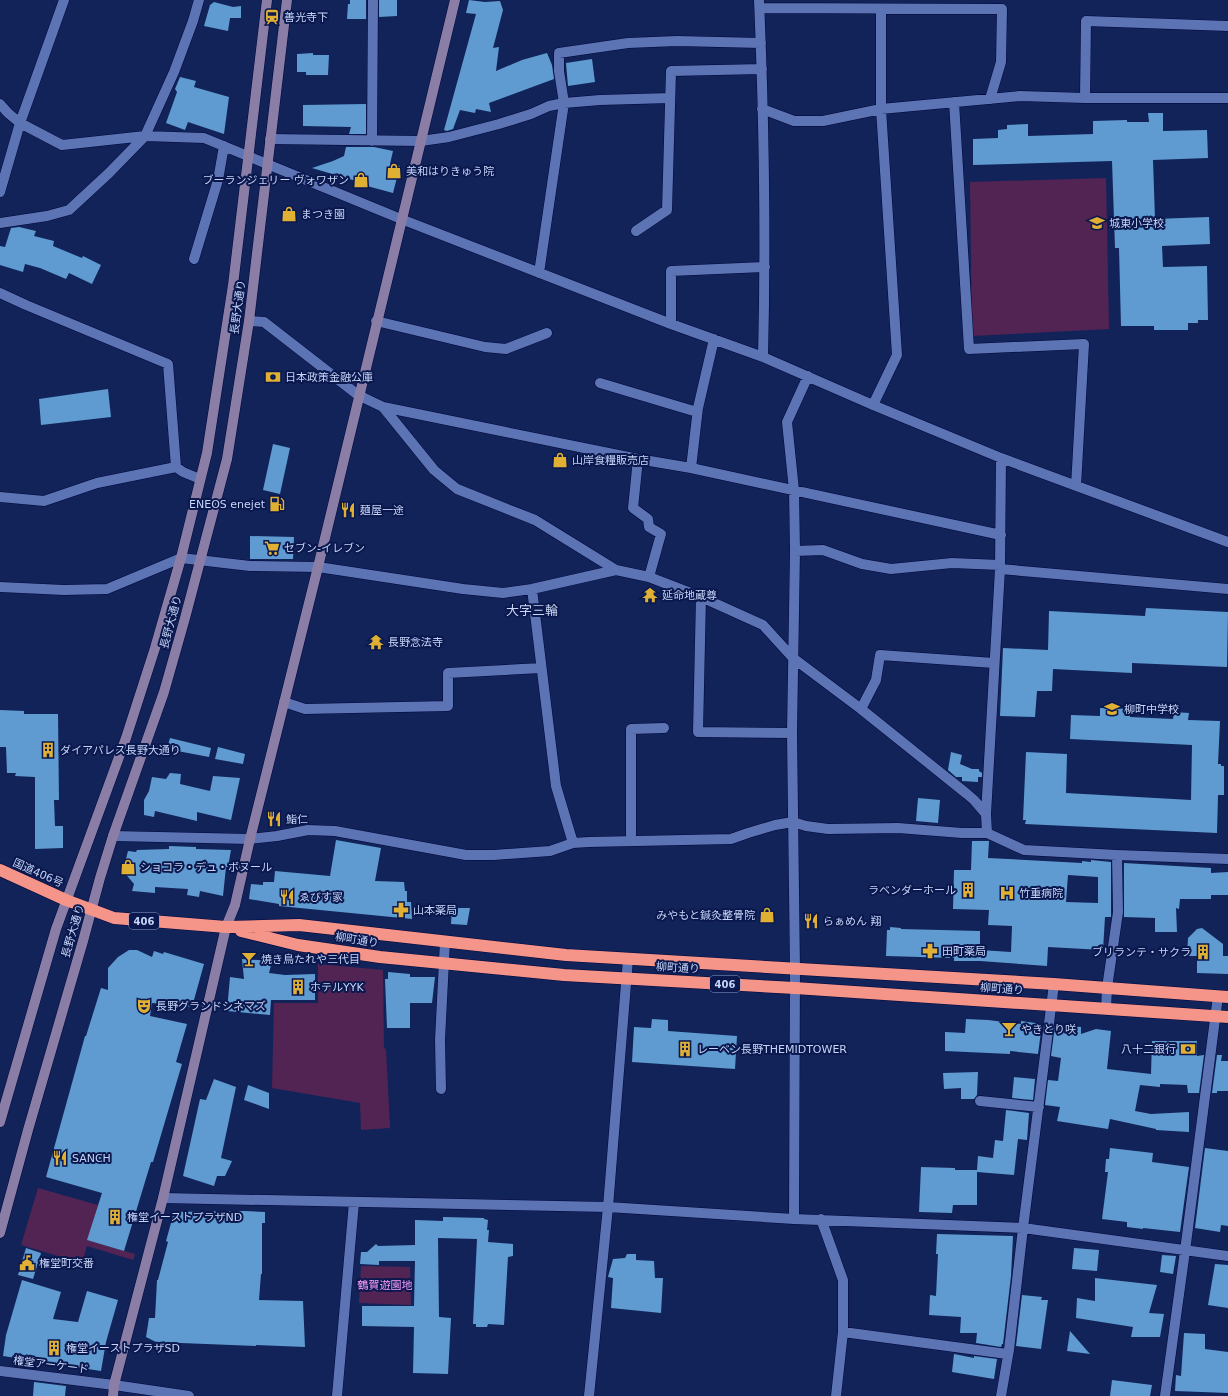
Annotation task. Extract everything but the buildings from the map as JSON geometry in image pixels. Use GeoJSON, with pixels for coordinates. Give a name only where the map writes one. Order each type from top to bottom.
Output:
{"type":"FeatureCollection","features":[{"type":"Feature","properties":{"kind":"highway","name":"国道406号"},"geometry":{"type":"LineString","coordinates":[[0,870],[66,900]]}},
{"type":"Feature","properties":{"kind":"highway","name":"柳町通り"},"geometry":{"type":"LineString","coordinates":[[66,900],[114,918],[226,927],[299,925],[566,955],[1054,984],[1223,996]]}},
{"type":"Feature","properties":{"kind":"highway","name":"柳町通り"},"geometry":{"type":"LineString","coordinates":[[226,927],[298,945],[380,957],[564,975],[795,988],[1228,1018]]}},
{"type":"Feature","properties":{"kind":"street"},"geometry":{"type":"LineString","coordinates":[[0,192],[20,123],[64,0]]}},
{"type":"Feature","properties":{"kind":"street"},"geometry":{"type":"LineString","coordinates":[[0,223],[47,216],[69,210],[144,136],[174,72],[193,21],[199,0]]}},
{"type":"Feature","properties":{"kind":"street","name":"長野大通り"},"geometry":{"type":"LineString","coordinates":[[0,1122],[4,1092],[56,929],[126,738],[155,648],[181,558],[207,453],[233,285],[267,0]]}},
{"type":"Feature","properties":{"kind":"street","name":"長野大通り"},"geometry":{"type":"LineString","coordinates":[[0,1233],[28,1130],[113,836],[164,692],[227,459],[249,321],[287,0]]}},
{"type":"Feature","properties":{"kind":"street"},"geometry":{"type":"LineString","coordinates":[[372,141],[373,0]]}},
{"type":"Feature","properties":{"kind":"street"},"geometry":{"type":"LineString","coordinates":[[113,1396],[114,1385],[162,1198],[226,927],[235,905],[250,838],[318,567],[358,395],[455,0]]}},
{"type":"Feature","properties":{"kind":"street"},"geometry":{"type":"LineString","coordinates":[[763,357],[765,267],[762,69],[759,4],[881,9],[1002,9],[1001,62],[990,99]]}},
{"type":"Feature","properties":{"kind":"street"},"geometry":{"type":"LineString","coordinates":[[873,405],[897,355],[881,109],[881,9]]}},
{"type":"Feature","properties":{"kind":"street"},"geometry":{"type":"LineString","coordinates":[[1085,98],[1086,22],[1228,26]]}},
{"type":"Feature","properties":{"kind":"street"},"geometry":{"type":"LineString","coordinates":[[539,273],[564,103],[559,71],[559,53],[628,43],[761,43]]}},
{"type":"Feature","properties":{"kind":"street"},"geometry":{"type":"LineString","coordinates":[[636,231],[667,210],[671,71],[762,69]]}},
{"type":"Feature","properties":{"kind":"street"},"geometry":{"type":"LineString","coordinates":[[762,109],[794,121],[823,121],[881,109],[1020,96],[1085,98],[1228,98]]}},
{"type":"Feature","properties":{"kind":"street"},"geometry":{"type":"LineString","coordinates":[[270,140],[421,141],[449,137],[499,124],[531,114],[549,106],[564,103],[600,100],[670,98]]}},
{"type":"Feature","properties":{"kind":"street"},"geometry":{"type":"LineString","coordinates":[[954,102],[969,349],[1084,344],[1076,486]]}},
{"type":"Feature","properties":{"kind":"street"},"geometry":{"type":"LineString","coordinates":[[0,104],[20,123],[62,145],[144,136],[204,138],[401,219],[671,324],[763,357],[873,405],[1001,458],[1228,542]]}},
{"type":"Feature","properties":{"kind":"street"},"geometry":{"type":"LineString","coordinates":[[194,259],[218,180],[224,146]]}},
{"type":"Feature","properties":{"kind":"street"},"geometry":{"type":"LineString","coordinates":[[671,324],[671,271],[765,267]]}},
{"type":"Feature","properties":{"kind":"street"},"geometry":{"type":"LineString","coordinates":[[0,293],[168,364],[176,466],[183,472],[200,479]]}},
{"type":"Feature","properties":{"kind":"street"},"geometry":{"type":"LineString","coordinates":[[249,321],[264,322],[358,395],[383,407],[638,459],[691,468],[1001,535]]}},
{"type":"Feature","properties":{"kind":"street"},"geometry":{"type":"LineString","coordinates":[[376,321],[485,347],[506,350],[547,333]]}},
{"type":"Feature","properties":{"kind":"street"},"geometry":{"type":"LineString","coordinates":[[691,468],[697,412],[714,339]]}},
{"type":"Feature","properties":{"kind":"street"},"geometry":{"type":"LineString","coordinates":[[794,1219],[795,969],[792,733],[795,551],[794,490],[788,422],[808,376]]}},
{"type":"Feature","properties":{"kind":"street"},"geometry":{"type":"LineString","coordinates":[[600,383],[697,412]]}},
{"type":"Feature","properties":{"kind":"street"},"geometry":{"type":"LineString","coordinates":[[383,407],[434,470],[457,489],[534,520],[616,570],[649,577],[701,597],[763,625],[793,658],[860,709],[974,800],[986,814]]}},
{"type":"Feature","properties":{"kind":"street"},"geometry":{"type":"LineString","coordinates":[[987,833],[986,814],[1000,567],[1001,458]]}},
{"type":"Feature","properties":{"kind":"street"},"geometry":{"type":"LineString","coordinates":[[638,459],[633,508],[648,519],[649,527],[661,534],[649,577]]}},
{"type":"Feature","properties":{"kind":"street"},"geometry":{"type":"LineString","coordinates":[[0,497],[44,501],[97,483],[176,466]]}},
{"type":"Feature","properties":{"kind":"street"},"geometry":{"type":"LineString","coordinates":[[795,551],[823,550],[862,564],[891,569],[952,563],[1228,589]]}},
{"type":"Feature","properties":{"kind":"street"},"geometry":{"type":"LineString","coordinates":[[0,587],[64,590],[107,590],[181,558],[250,566],[318,567],[463,589],[503,593],[532,589],[616,570]]}},
{"type":"Feature","properties":{"kind":"street"},"geometry":{"type":"LineString","coordinates":[[532,589],[556,786],[573,843]]}},
{"type":"Feature","properties":{"kind":"street"},"geometry":{"type":"LineString","coordinates":[[701,597],[698,732],[792,733]]}},
{"type":"Feature","properties":{"kind":"street"},"geometry":{"type":"LineString","coordinates":[[860,709],[876,680],[880,655],[994,663]]}},
{"type":"Feature","properties":{"kind":"street"},"geometry":{"type":"LineString","coordinates":[[284,702],[305,709],[448,706],[448,674],[541,668]]}},
{"type":"Feature","properties":{"kind":"street"},"geometry":{"type":"LineString","coordinates":[[631,841],[630,729],[664,728]]}},
{"type":"Feature","properties":{"kind":"street"},"geometry":{"type":"LineString","coordinates":[[113,836],[250,838],[277,836],[308,830],[335,831],[466,855],[494,855],[550,851],[573,843],[731,839],[775,825],[793,822],[806,826],[828,829],[898,828],[962,833],[987,833],[1024,850],[1228,859]]}},
{"type":"Feature","properties":{"kind":"street"},"geometry":{"type":"LineString","coordinates":[[1106,1009],[1107,988],[1118,912],[1117,855]]}},
{"type":"Feature","properties":{"kind":"street"},"geometry":{"type":"LineString","coordinates":[[441,1090],[440,1040],[445,941]]}},
{"type":"Feature","properties":{"kind":"street"},"geometry":{"type":"LineString","coordinates":[[589,1396],[608,1206],[628,959]]}},
{"type":"Feature","properties":{"kind":"street"},"geometry":{"type":"LineString","coordinates":[[1001,1396],[1007,1354],[1009,1350],[1054,984]]}},
{"type":"Feature","properties":{"kind":"street"},"geometry":{"type":"LineString","coordinates":[[1165,1396],[1216,1016],[1223,996]]}},
{"type":"Feature","properties":{"kind":"street"},"geometry":{"type":"LineString","coordinates":[[980,1101],[1039,1107]]}},
{"type":"Feature","properties":{"kind":"street"},"geometry":{"type":"LineString","coordinates":[[162,1198],[608,1206],[794,1219],[1023,1228],[1228,1256]]}},
{"type":"Feature","properties":{"kind":"street"},"geometry":{"type":"LineString","coordinates":[[337,1396],[354,1202]]}},
{"type":"Feature","properties":{"kind":"street"},"geometry":{"type":"LineString","coordinates":[[821,1219],[843,1280],[843,1332],[836,1396]]}},
{"type":"Feature","properties":{"kind":"street"},"geometry":{"type":"LineString","coordinates":[[843,1332],[1007,1354]]}},
{"type":"Feature","properties":{"kind":"street","name":"権堂アーケード"},"geometry":{"type":"LineString","coordinates":[[0,1371],[189,1396]]}},
{"type":"Feature","properties":{"kind":"green space"},"geometry":{"type":"Polygon","coordinates":[[[1106,178],[1109,329],[972,336],[970,182],[1106,178]]]}},
{"type":"Feature","properties":{"kind":"green space"},"geometry":{"type":"Polygon","coordinates":[[[318,964],[383,970],[384,1048],[386,1049],[390,1128],[361,1130],[360,1103],[272,1088],[274,1003],[318,1003],[318,964]]]}},
{"type":"Feature","properties":{"kind":"green space"},"geometry":{"type":"Polygon","coordinates":[[[38,1188],[98,1205],[88,1240],[135,1254],[133,1260],[87,1246],[82,1263],[21,1245],[38,1188]]]}},
{"type":"Feature","properties":{"kind":"green space","name":"鶴賀遊園地"},"geometry":{"type":"Polygon","coordinates":[[[361,1266],[410,1267],[411,1305],[359,1303],[361,1266]]]}},
{"type":"Feature","properties":{"kind":"place","name":"善光寺下"},"geometry":{"type":"Point","coordinates":[272,17]}},
{"type":"Feature","properties":{"kind":"place","name":"美和はりきゅう院"},"geometry":{"type":"Point","coordinates":[394,171]}},
{"type":"Feature","properties":{"kind":"place","name":"ブーランジェリー ヴォワザン"},"geometry":{"type":"Point","coordinates":[361,180]}},
{"type":"Feature","properties":{"kind":"place","name":"まつき園"},"geometry":{"type":"Point","coordinates":[289,214]}},
{"type":"Feature","properties":{"kind":"place","name":"城東小学校"},"geometry":{"type":"Point","coordinates":[1097,223]}},
{"type":"Feature","properties":{"kind":"place","name":"日本政策金融公庫"},"geometry":{"type":"Point","coordinates":[273,377]}},
{"type":"Feature","properties":{"kind":"place","name":"山岸食糧販売店"},"geometry":{"type":"Point","coordinates":[560,460]}},
{"type":"Feature","properties":{"kind":"place","name":"ENEOS enejet"},"geometry":{"type":"Point","coordinates":[277,504]}},
{"type":"Feature","properties":{"kind":"place","name":"麺屋一途"},"geometry":{"type":"Point","coordinates":[348,510]}},
{"type":"Feature","properties":{"kind":"place","name":"セブン-イレブン"},"geometry":{"type":"Point","coordinates":[272,548]}},
{"type":"Feature","properties":{"kind":"place","name":"延命地蔵尊"},"geometry":{"type":"Point","coordinates":[650,595]}},
{"type":"Feature","properties":{"kind":"place","name":"長野念法寺"},"geometry":{"type":"Point","coordinates":[376,642]}},
{"type":"Feature","properties":{"kind":"place","name":"柳町中学校"},"geometry":{"type":"Point","coordinates":[1112,709]}},
{"type":"Feature","properties":{"kind":"place","name":"ダイアパレス長野大通り"},"geometry":{"type":"Point","coordinates":[48,750]}},
{"type":"Feature","properties":{"kind":"place","name":"鮨仁"},"geometry":{"type":"Point","coordinates":[274,819]}},
{"type":"Feature","properties":{"kind":"place","name":"ショコラ・デュ・ボヌール"},"geometry":{"type":"Point","coordinates":[128,867]}},
{"type":"Feature","properties":{"kind":"place","name":"ラベンダーホール"},"geometry":{"type":"Point","coordinates":[968,890]}},
{"type":"Feature","properties":{"kind":"place","name":"竹重病院"},"geometry":{"type":"Point","coordinates":[1007,893]}},
{"type":"Feature","properties":{"kind":"place","name":"ゑびす家"},"geometry":{"type":"Point","coordinates":[287,897]}},
{"type":"Feature","properties":{"kind":"place","name":"山本薬局"},"geometry":{"type":"Point","coordinates":[401,910]}},
{"type":"Feature","properties":{"kind":"place","name":"みやもと鍼灸整骨院"},"geometry":{"type":"Point","coordinates":[767,915]}},
{"type":"Feature","properties":{"kind":"place","name":"らぁめん 翔"},"geometry":{"type":"Point","coordinates":[811,921]}},
{"type":"Feature","properties":{"kind":"place","name":"田町薬局"},"geometry":{"type":"Point","coordinates":[930,951]}},
{"type":"Feature","properties":{"kind":"place","name":"ブリランテ・サクラ"},"geometry":{"type":"Point","coordinates":[1203,952]}},
{"type":"Feature","properties":{"kind":"place","name":"焼き鳥たれや三代目"},"geometry":{"type":"Point","coordinates":[249,959]}},
{"type":"Feature","properties":{"kind":"place","name":"ホテルYYK"},"geometry":{"type":"Point","coordinates":[298,987]}},
{"type":"Feature","properties":{"kind":"place","name":"長野グランドシネマズ"},"geometry":{"type":"Point","coordinates":[144,1006]}},
{"type":"Feature","properties":{"kind":"place","name":"やきとり咲"},"geometry":{"type":"Point","coordinates":[1009,1029]}},
{"type":"Feature","properties":{"kind":"place","name":"レーベン長野THEMIDTOWER"},"geometry":{"type":"Point","coordinates":[685,1049]}},
{"type":"Feature","properties":{"kind":"place","name":"八十二銀行"},"geometry":{"type":"Point","coordinates":[1188,1049]}},
{"type":"Feature","properties":{"kind":"place","name":"SANCH"},"geometry":{"type":"Point","coordinates":[60,1158]}},
{"type":"Feature","properties":{"kind":"place","name":"権堂イーストプラザND"},"geometry":{"type":"Point","coordinates":[115,1217]}},
{"type":"Feature","properties":{"kind":"place","name":"権堂町交番"},"geometry":{"type":"Point","coordinates":[27,1263]}},
{"type":"Feature","properties":{"kind":"place","name":"権堂イーストプラザSD"},"geometry":{"type":"Point","coordinates":[54,1348]}},
{"type":"Feature","properties":{"kind":"district","name":"大字三輪"},"geometry":{"type":"Point","coordinates":[532,610]}}]}
